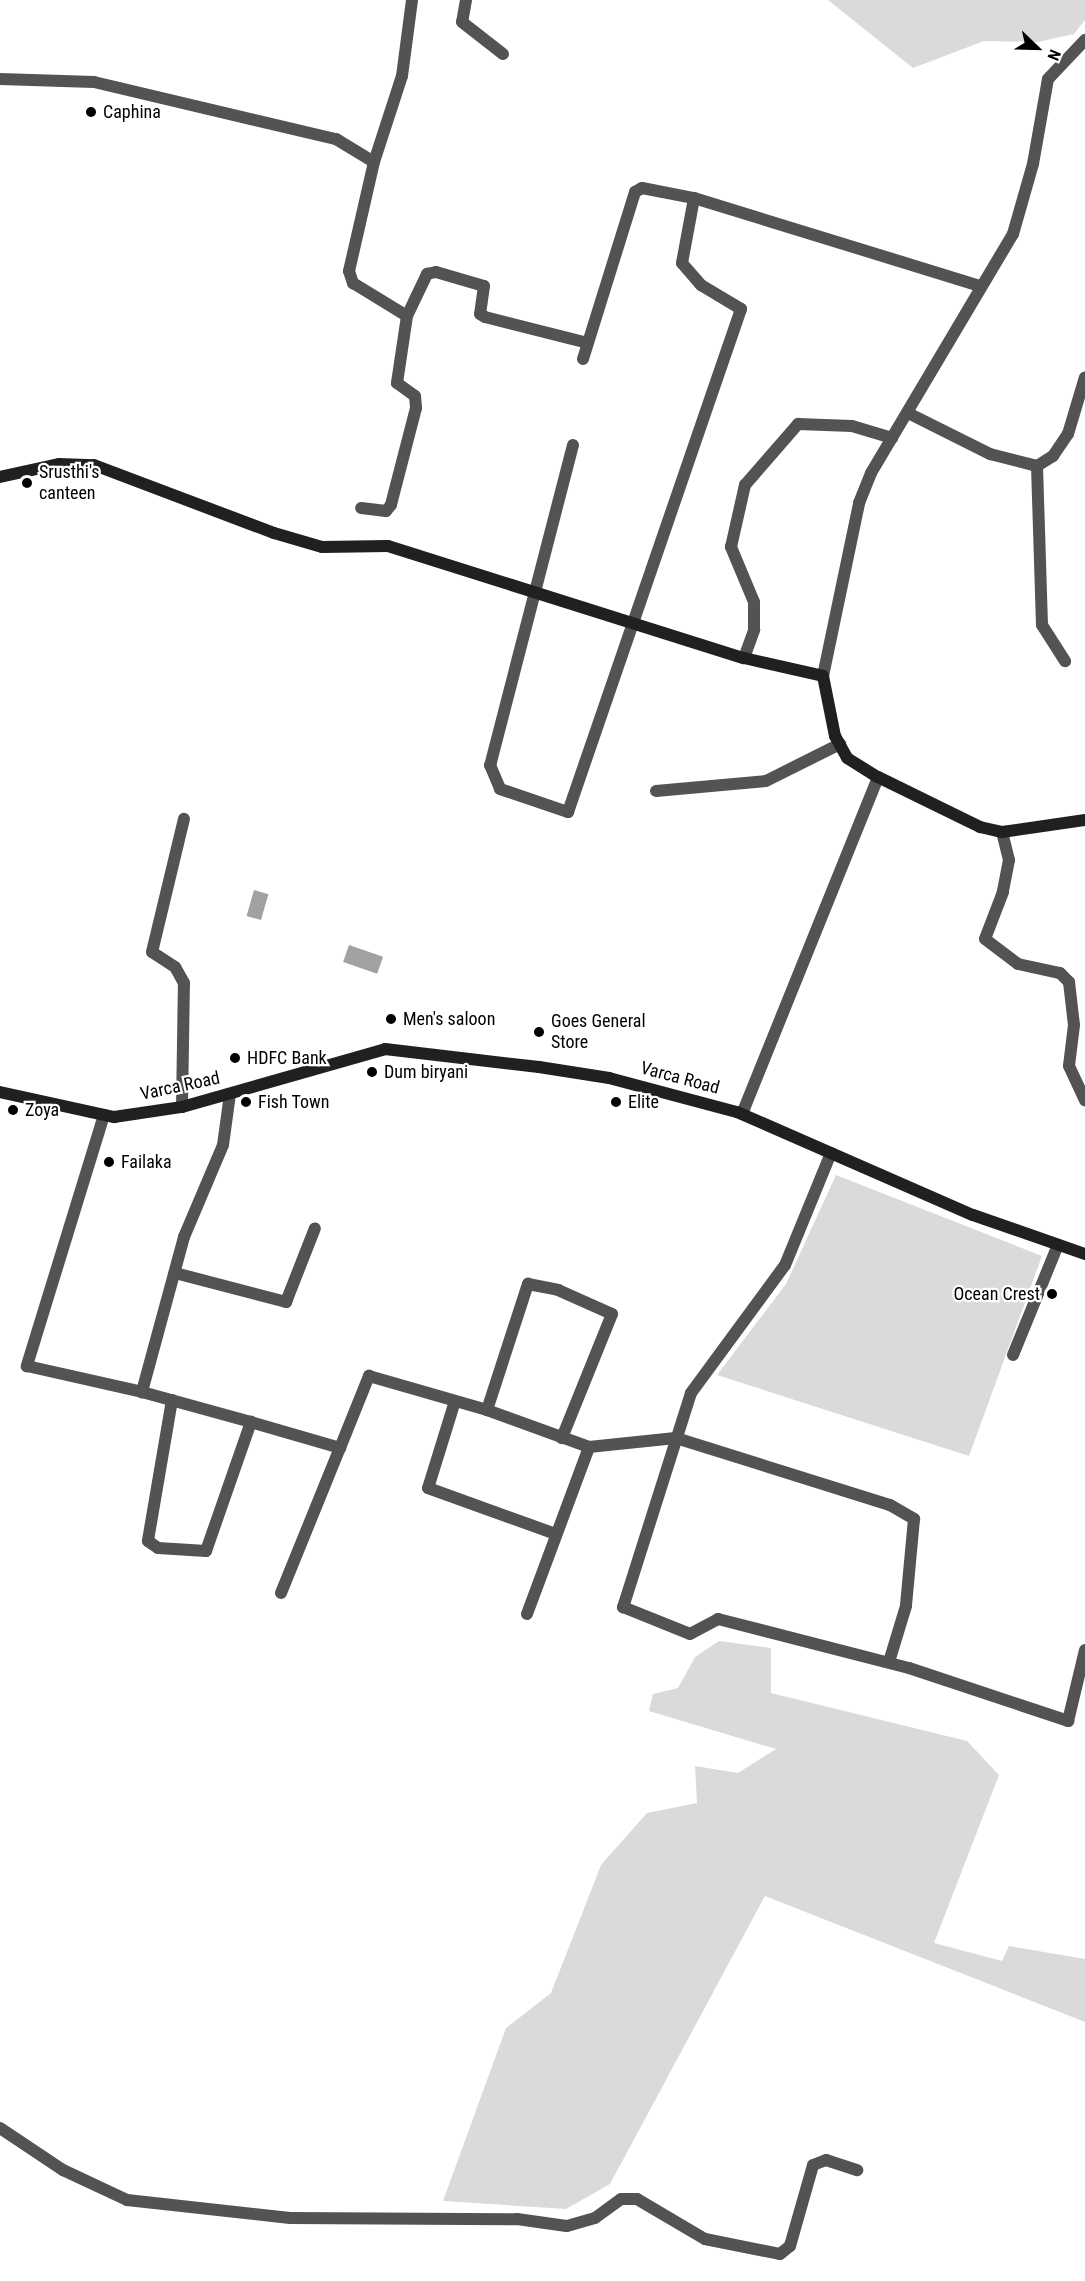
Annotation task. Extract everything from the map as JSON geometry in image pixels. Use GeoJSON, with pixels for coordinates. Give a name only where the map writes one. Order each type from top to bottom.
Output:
{"type":"FeatureCollection","features":[{"type":"Feature","properties":{"kind":"street"},"geometry":{"type":"LineString","coordinates":[[407,316],[353,283],[349,271],[374,162],[402,76],[412,0]]}},
{"type":"Feature","properties":{"kind":"street"},"geometry":{"type":"LineString","coordinates":[[466,0],[462,22],[502,54]]}},
{"type":"Feature","properties":{"kind":"street"},"geometry":{"type":"LineString","coordinates":[[1085,40],[1048,79],[1033,164],[1013,234],[980,286],[892,438],[859,503],[823,676],[840,744],[847,758],[878,777],[980,827],[1002,832],[1085,820]]}},
{"type":"Feature","properties":{"kind":"street"},"geometry":{"type":"LineString","coordinates":[[0,79],[94,82],[336,139],[374,162]]}},
{"type":"Feature","properties":{"kind":"street"},"geometry":{"type":"LineString","coordinates":[[583,359],[584,342],[635,192],[642,189],[694,198],[980,286]]}},
{"type":"Feature","properties":{"kind":"street"},"geometry":{"type":"LineString","coordinates":[[573,445],[532,592],[490,765],[500,789],[529,802],[568,812],[628,622],[741,309],[700,285],[682,263],[694,198]]}},
{"type":"Feature","properties":{"kind":"street"},"geometry":{"type":"LineString","coordinates":[[361,508],[386,511],[392,505],[409,437],[416,396],[397,383],[407,316],[427,274],[436,272],[484,286],[480,314],[485,317],[584,342]]}},
{"type":"Feature","properties":{"kind":"street"},"geometry":{"type":"LineString","coordinates":[[908,413],[990,454],[1037,466],[1053,456],[1068,434],[1085,377]]}},
{"type":"Feature","properties":{"kind":"street"},"geometry":{"type":"LineString","coordinates":[[744,658],[754,630],[754,602],[731,547],[745,486],[798,424],[852,426],[892,438]]}},
{"type":"Feature","properties":{"kind":"street"},"geometry":{"type":"LineString","coordinates":[[0,477],[58,464],[94,465],[274,533],[322,547],[388,546],[744,658],[823,676]]}},
{"type":"Feature","properties":{"kind":"street"},"geometry":{"type":"LineString","coordinates":[[1037,466],[1036,561],[1042,625],[1065,662]]}},
{"type":"Feature","properties":{"kind":"street"},"geometry":{"type":"LineString","coordinates":[[656,791],[766,781],[840,744]]}},
{"type":"Feature","properties":{"kind":"street"},"geometry":{"type":"LineString","coordinates":[[742,1114],[878,777]]}},
{"type":"Feature","properties":{"kind":"street"},"geometry":{"type":"LineString","coordinates":[[182,1107],[184,983],[175,968],[152,952],[184,819]]}},
{"type":"Feature","properties":{"kind":"street"},"geometry":{"type":"LineString","coordinates":[[1002,832],[1009,860],[1005,881],[985,939],[1018,964],[1051,969],[1069,982],[1074,1025],[1069,1066],[1085,1101]]}},
{"type":"Feature","properties":{"kind":"street","name":"Varca Road"},"geometry":{"type":"LineString","coordinates":[[0,1092],[104,1115],[182,1107],[385,1049],[609,1078],[742,1114],[973,1215],[1085,1254]]}},
{"type":"Feature","properties":{"kind":"street"},"geometry":{"type":"LineString","coordinates":[[142,1392],[175,1273],[223,1146],[230,1094]]}},
{"type":"Feature","properties":{"kind":"street"},"geometry":{"type":"LineString","coordinates":[[104,1115],[27,1366],[142,1392],[340,1448]]}},
{"type":"Feature","properties":{"kind":"street"},"geometry":{"type":"LineString","coordinates":[[831,1153],[785,1264],[691,1393],[623,1607],[690,1634],[718,1619],[889,1662],[1068,1721],[1085,1650]]}},
{"type":"Feature","properties":{"kind":"street"},"geometry":{"type":"LineString","coordinates":[[175,1273],[286,1302],[315,1228]]}},
{"type":"Feature","properties":{"kind":"street"},"geometry":{"type":"LineString","coordinates":[[1013,1355],[1058,1245]]}},
{"type":"Feature","properties":{"kind":"street"},"geometry":{"type":"LineString","coordinates":[[487,1410],[528,1284],[558,1290],[612,1314],[562,1438]]}},
{"type":"Feature","properties":{"kind":"street"},"geometry":{"type":"LineString","coordinates":[[281,1593],[369,1376],[487,1410],[588,1447],[676,1438],[890,1505],[914,1519],[906,1606],[889,1662]]}},
{"type":"Feature","properties":{"kind":"street"},"geometry":{"type":"LineString","coordinates":[[172,1400],[148,1541],[158,1548],[206,1551],[251,1422]]}},
{"type":"Feature","properties":{"kind":"street"},"geometry":{"type":"LineString","coordinates":[[455,1401],[428,1488],[556,1534]]}},
{"type":"Feature","properties":{"kind":"street"},"geometry":{"type":"LineString","coordinates":[[527,1614],[588,1447]]}},
{"type":"Feature","properties":{"kind":"street"},"geometry":{"type":"LineString","coordinates":[[0,2128],[63,2170],[127,2200],[290,2218],[517,2219],[567,2226],[595,2218],[621,2199],[637,2199],[705,2239],[780,2254],[790,2246],[813,2165],[826,2160],[857,2170]]}},
{"type":"Feature","properties":{"kind":"shaded area"},"geometry":{"type":"Polygon","coordinates":[[[828,0],[1085,0],[1085,20],[1074,34],[1038,42],[984,41],[913,68],[828,0]]]}},
{"type":"Feature","properties":{"kind":"shaded area"},"geometry":{"type":"Polygon","coordinates":[[[254,890],[268,894],[261,920],[247,916],[254,890]]]}},
{"type":"Feature","properties":{"kind":"shaded area"},"geometry":{"type":"Polygon","coordinates":[[[349,945],[383,957],[377,974],[343,962],[349,945]]]}},
{"type":"Feature","properties":{"kind":"shaded area"},"geometry":{"type":"Polygon","coordinates":[[[836,1175],[1042,1256],[969,1456],[717,1375],[786,1284],[836,1175]]]}},
{"type":"Feature","properties":{"kind":"shaded area"},"geometry":{"type":"Polygon","coordinates":[[[719,1641],[771,1648],[771,1693],[967,1741],[999,1775],[934,1943],[1002,1961],[1009,1946],[1085,1959],[1085,2022],[765,1896],[610,2184],[566,2209],[443,2201],[506,2028],[551,1993],[601,1865],[647,1813],[697,1803],[695,1766],[738,1773],[776,1749],[649,1711],[653,1694],[678,1688],[695,1657],[719,1641]]]}},
{"type":"Feature","properties":{"kind":"place","name":"Caphina"},"geometry":{"type":"Point","coordinates":[91,112]}},
{"type":"Feature","properties":{"kind":"place","name":"Srusthi's canteen"},"geometry":{"type":"Point","coordinates":[27,483]}},
{"type":"Feature","properties":{"kind":"place","name":"Men's saloon"},"geometry":{"type":"Point","coordinates":[391,1019]}},
{"type":"Feature","properties":{"kind":"place","name":"Goes General Store"},"geometry":{"type":"Point","coordinates":[539,1032]}},
{"type":"Feature","properties":{"kind":"place","name":"HDFC Bank"},"geometry":{"type":"Point","coordinates":[235,1058]}},
{"type":"Feature","properties":{"kind":"place","name":"Dum biryani"},"geometry":{"type":"Point","coordinates":[372,1072]}},
{"type":"Feature","properties":{"kind":"place","name":"Fish Town"},"geometry":{"type":"Point","coordinates":[246,1102]}},
{"type":"Feature","properties":{"kind":"place","name":"Elite"},"geometry":{"type":"Point","coordinates":[616,1102]}},
{"type":"Feature","properties":{"kind":"place","name":"Zoya"},"geometry":{"type":"Point","coordinates":[13,1110]}},
{"type":"Feature","properties":{"kind":"place","name":"Failaka"},"geometry":{"type":"Point","coordinates":[109,1162]}},
{"type":"Feature","properties":{"kind":"place","name":"Ocean Crest"},"geometry":{"type":"Point","coordinates":[1052,1294]}}]}
